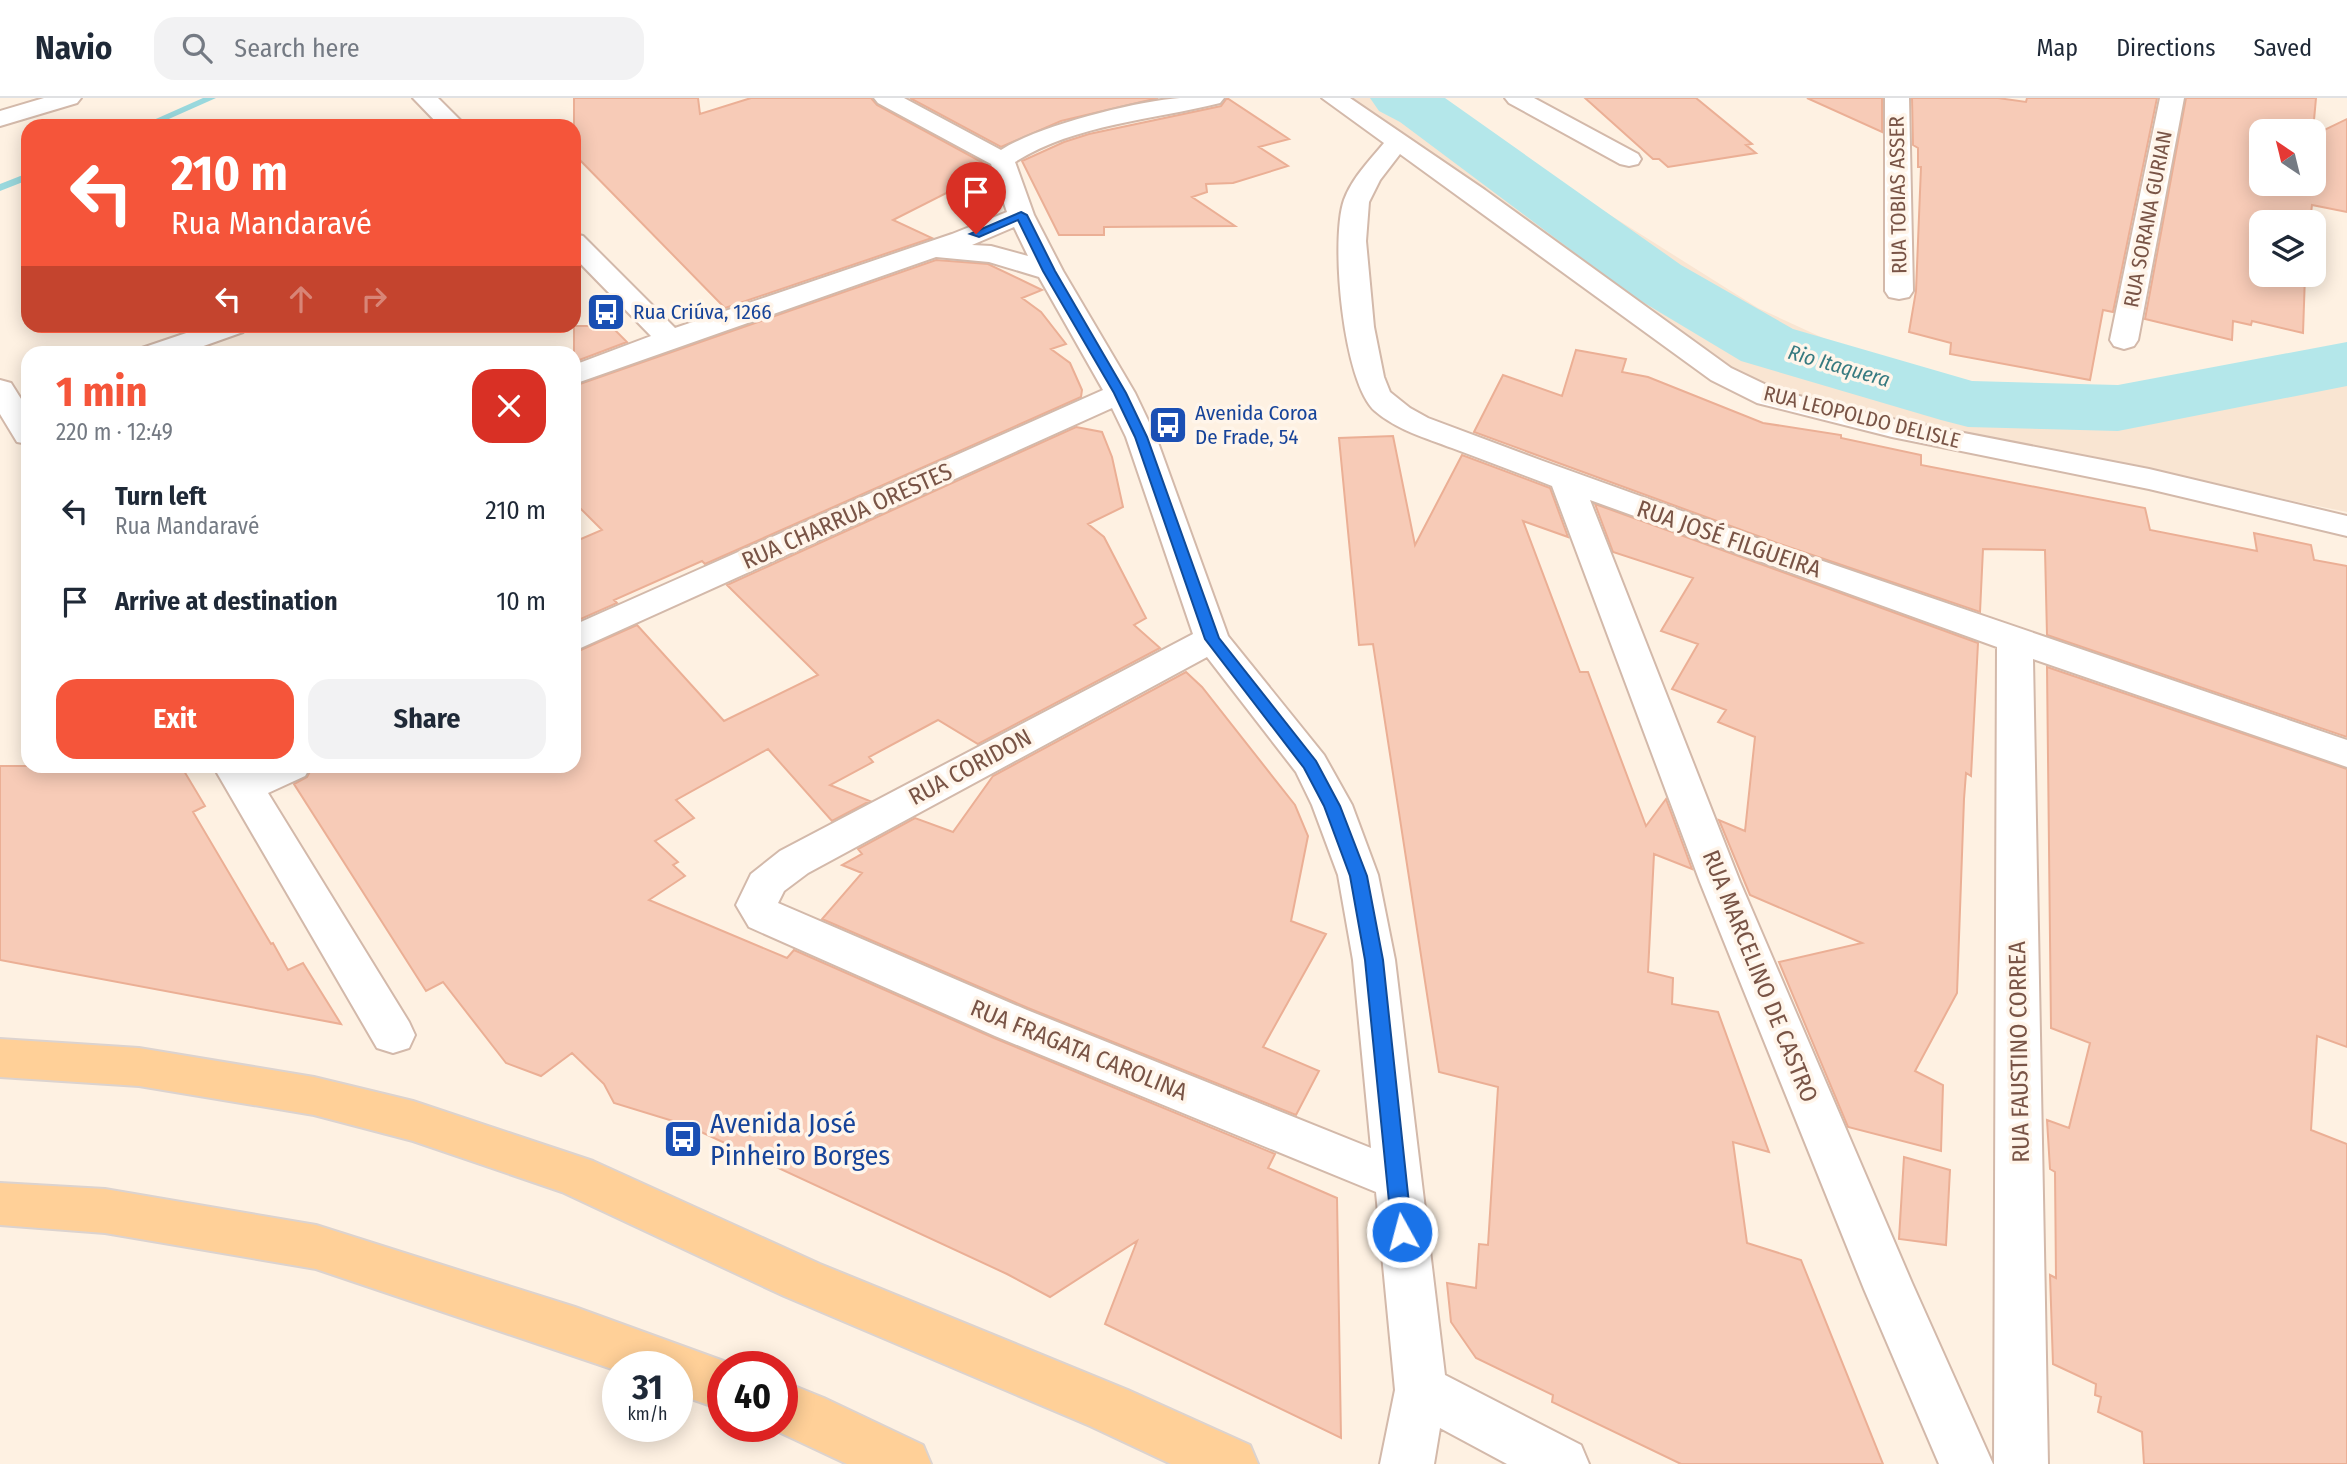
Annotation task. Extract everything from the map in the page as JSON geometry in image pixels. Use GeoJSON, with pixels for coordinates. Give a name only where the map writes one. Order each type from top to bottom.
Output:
{"type":"FeatureCollection","features":[{"type":"Feature","properties":{"kind":"main road"},"geometry":{"type":"LineString","coordinates":[[0,1058],[139,1067],[314,1096],[413,1121],[576,1176],[803,1280],[1109,1408],[1231,1464]]}},
{"type":"Feature","properties":{"kind":"main road"},"geometry":{"type":"LineString","coordinates":[[0,1204],[105,1211],[316,1247],[629,1351]]}},
{"type":"Feature","properties":{"kind":"main road"},"geometry":{"type":"LineString","coordinates":[[798,1414],[904,1464]]}},
{"type":"Feature","properties":{"kind":"street"},"geometry":{"type":"LineString","coordinates":[[0,119],[69,98]]}},
{"type":"Feature","properties":{"kind":"street"},"geometry":{"type":"LineString","coordinates":[[425,98],[447,119]]}},
{"type":"Feature","properties":{"kind":"street"},"geometry":{"type":"LineString","coordinates":[[886,98],[1002,160],[1021,215],[1049,271],[1120,393],[1141,437],[1212,639],[1311,765],[1332,806],[1358,876],[1374,960],[1421,1390],[1406,1464]]}},
{"type":"Feature","properties":{"kind":"street"},"geometry":{"type":"LineString","coordinates":[[1002,160],[1026,145],[1072,130],[1212,98]]}},
{"type":"Feature","properties":{"kind":"street","name":"RUA LEOPOLDO DELISLE"},"geometry":{"type":"LineString","coordinates":[[1334,98],[1595,279],[1721,374],[1768,397],[1892,428],[2149,479],[2347,526]]}},
{"type":"Feature","properties":{"kind":"street"},"geometry":{"type":"LineString","coordinates":[[1517,98],[1629,159]]}},
{"type":"Feature","properties":{"kind":"street","name":"RUA TOBIAS ASSER"},"geometry":{"type":"LineString","coordinates":[[1897,98],[1899,291]]}},
{"type":"Feature","properties":{"kind":"street","name":"RUA SORANA GURIAN"},"geometry":{"type":"LineString","coordinates":[[2124,340],[2172,98]]}},
{"type":"Feature","properties":{"kind":"street","name":"RUA JOSÉ FILGUEIRA"},"geometry":{"type":"LineString","coordinates":[[1398,141],[1363,186],[1355,206],[1351,232],[1356,313],[1375,393],[1387,406],[1417,424],[1567,482],[2015,641],[2347,754]]}},
{"type":"Feature","properties":{"kind":"street"},"geometry":{"type":"LineString","coordinates":[[581,372],[670,339],[926,253],[1021,215]]}},
{"type":"Feature","properties":{"kind":"street"},"geometry":{"type":"LineString","coordinates":[[581,249],[670,339]]}},
{"type":"Feature","properties":{"kind":"street"},"geometry":{"type":"LineString","coordinates":[[926,253],[991,254],[1049,271]]}},
{"type":"Feature","properties":{"kind":"street"},"geometry":{"type":"LineString","coordinates":[[175,346],[213,333]]}},
{"type":"Feature","properties":{"kind":"street","name":"RUA CHARRUA ORESTES"},"geometry":{"type":"LineString","coordinates":[[581,636],[1120,393]]}},
{"type":"Feature","properties":{"kind":"street"},"geometry":{"type":"LineString","coordinates":[[9,399],[21,422]]}},
{"type":"Feature","properties":{"kind":"street","name":"RUA MARCELINO DE CASTRO"},"geometry":{"type":"LineString","coordinates":[[1567,482],[1720,882],[1889,1289],[1966,1464]]}},
{"type":"Feature","properties":{"kind":"street","name":"RUA CORIDON"},"geometry":{"type":"LineString","coordinates":[[764,916],[757,905],[759,892],[770,879],[794,862],[1212,639]]}},
{"type":"Feature","properties":{"kind":"street","name":"RUA FAUSTINO CORREA"},"geometry":{"type":"LineString","coordinates":[[2015,641],[2021,1464]]}},
{"type":"Feature","properties":{"kind":"street"},"geometry":{"type":"LineString","coordinates":[[258,773],[238,777],[393,1035]]}},
{"type":"Feature","properties":{"kind":"street","name":"RUA FRAGATA CAROLINA"},"geometry":{"type":"LineString","coordinates":[[764,916],[1011,1023],[1396,1179]]}},
{"type":"Feature","properties":{"kind":"street"},"geometry":{"type":"LineString","coordinates":[[1421,1390],[1562,1464]]}},
{"type":"Feature","properties":{"kind":"shaded area"},"geometry":{"type":"Polygon","coordinates":[[[1347,98],[1424,98],[1758,308],[1919,382],[2091,399],[2347,378],[2347,512],[1837,407],[1737,373],[1347,98]]]}},
{"type":"Feature","properties":{"kind":"building"},"geometry":{"type":"Polygon","coordinates":[[[574,98],[698,98],[700,114],[751,98],[871,98],[877,105],[989,166],[990,171],[893,220],[932,238],[725,308],[581,161],[581,119],[574,119],[574,98]]]}},
{"type":"Feature","properties":{"kind":"building"},"geometry":{"type":"Polygon","coordinates":[[[910,98],[1158,98],[1061,121],[1001,147],[910,98]]]}},
{"type":"Feature","properties":{"kind":"building"},"geometry":{"type":"Polygon","coordinates":[[[1227,98],[1289,139],[1259,147],[1288,166],[1233,183],[1206,184],[1207,192],[1192,197],[1235,226],[1104,227],[1104,235],[1059,235],[1022,161],[1089,134],[1221,106],[1227,98]]]}},
{"type":"Feature","properties":{"kind":"building"},"geometry":{"type":"Polygon","coordinates":[[[1585,98],[1696,98],[1752,144],[1746,145],[1756,153],[1668,167],[1659,159],[1653,159],[1585,98]]]}},
{"type":"Feature","properties":{"kind":"building"},"geometry":{"type":"Polygon","coordinates":[[[1807,98],[1882,98],[1882,132],[1807,98]]]}},
{"type":"Feature","properties":{"kind":"building"},"geometry":{"type":"Polygon","coordinates":[[[1912,98],[1998,98],[2026,102],[2027,98],[2157,98],[2113,312],[2103,310],[2090,380],[1950,354],[1951,343],[1909,332],[1916,291],[1921,167],[1918,167],[1918,148],[1913,145],[1912,98]]]}},
{"type":"Feature","properties":{"kind":"building"},"geometry":{"type":"Polygon","coordinates":[[[2186,98],[2316,98],[2314,119],[2249,119],[2249,196],[2326,196],[2326,129],[2347,119],[2347,212],[2312,205],[2311,210],[2249,210],[2249,287],[2305,287],[2303,333],[2252,321],[2251,325],[2233,321],[2232,340],[2145,319],[2186,98]]]}},
{"type":"Feature","properties":{"kind":"building"},"geometry":{"type":"Polygon","coordinates":[[[936,260],[988,264],[1042,290],[1022,298],[1041,312],[1066,344],[1051,349],[1070,363],[1082,390],[1081,397],[705,564],[702,561],[614,600],[617,603],[581,619],[581,539],[602,530],[581,509],[581,384],[936,260]]]}},
{"type":"Feature","properties":{"kind":"building"},"geometry":{"type":"Polygon","coordinates":[[[581,326],[611,326],[627,342],[581,359],[581,346],[574,346],[574,333],[581,333],[581,326]]]}},
{"type":"Feature","properties":{"kind":"building"},"geometry":{"type":"Polygon","coordinates":[[[1576,350],[1626,359],[1622,372],[1648,377],[1763,423],[1841,435],[1841,438],[1921,455],[1921,465],[2145,508],[2150,530],[2257,551],[2254,533],[2311,545],[2314,560],[2347,566],[2347,737],[2047,635],[2045,550],[1983,549],[1980,612],[1777,543],[1474,432],[1503,375],[1562,396],[1576,350]]]}},
{"type":"Feature","properties":{"kind":"building"},"geometry":{"type":"Polygon","coordinates":[[[1076,427],[1102,432],[1112,457],[1123,507],[1088,524],[1104,537],[1146,618],[1134,625],[1160,648],[978,744],[938,720],[869,757],[873,762],[830,785],[870,801],[832,821],[768,749],[676,800],[694,818],[655,841],[678,862],[673,865],[685,876],[649,900],[787,958],[794,950],[994,1038],[1275,1154],[1268,1168],[1337,1198],[1341,1438],[1105,1324],[1137,1241],[1050,1297],[1007,1274],[686,1125],[614,1103],[604,1084],[572,1053],[541,1076],[506,1063],[443,982],[426,991],[294,784],[309,773],[581,773],[581,650],[637,625],[724,721],[818,675],[727,585],[1076,427]]]}},
{"type":"Feature","properties":{"kind":"building"},"geometry":{"type":"Polygon","coordinates":[[[1393,436],[1415,545],[1462,455],[1550,488],[1568,537],[1523,521],[1580,672],[1588,672],[1646,826],[1666,799],[1692,869],[1654,854],[1648,972],[1673,978],[1672,1004],[1718,1012],[1769,1152],[1733,1142],[1747,1243],[1801,1260],[1883,1464],[1681,1464],[1552,1402],[1553,1395],[1476,1358],[1451,1322],[1447,1283],[1476,1288],[1479,1244],[1488,1245],[1498,1087],[1439,1072],[1373,644],[1359,645],[1339,438],[1393,436]]]}},
{"type":"Feature","properties":{"kind":"building"},"geometry":{"type":"Polygon","coordinates":[[[1595,504],[1978,643],[1971,776],[1966,773],[1964,799],[1957,993],[1915,1071],[1943,1085],[1941,1151],[1848,1127],[1779,962],[1862,943],[1750,895],[1719,820],[1745,831],[1755,737],[1718,722],[1726,710],[1672,689],[1698,644],[1661,631],[1693,578],[1613,552],[1595,504]]]}},
{"type":"Feature","properties":{"kind":"building"},"geometry":{"type":"Polygon","coordinates":[[[2047,667],[2347,769],[2347,1047],[2317,1036],[2311,1130],[2347,1144],[2347,1464],[2144,1464],[2142,1432],[2098,1412],[2101,1397],[2095,1395],[2096,1384],[2053,1364],[2050,1275],[2056,1278],[2055,1172],[2050,1169],[2047,1120],[2069,1128],[2090,1043],[2051,1028],[2047,667]]]}},
{"type":"Feature","properties":{"kind":"building"},"geometry":{"type":"Polygon","coordinates":[[[1186,672],[1202,687],[1295,805],[1308,836],[1291,921],[1326,934],[1263,1047],[1319,1071],[1296,1115],[1028,1008],[822,919],[862,873],[842,865],[862,854],[858,849],[915,818],[953,832],[993,776],[1186,672]]]}},
{"type":"Feature","properties":{"kind":"building"},"geometry":{"type":"Polygon","coordinates":[[[0,766],[21,766],[21,773],[185,773],[205,806],[193,812],[271,944],[273,943],[288,970],[303,963],[341,1024],[0,960],[0,766]]]}},
{"type":"Feature","properties":{"kind":"building"},"geometry":{"type":"Polygon","coordinates":[[[1904,1157],[1950,1170],[1946,1245],[1899,1239],[1904,1157]]]}},
{"type":"Feature","properties":{"kind":"waterway"},"geometry":{"type":"LineString","coordinates":[[162,119],[211,98]]}},
{"type":"Feature","properties":{"kind":"waterway","name":"Rio Itaquera"},"geometry":{"type":"LineString","coordinates":[[1400,98],[1421,109],[1656,280],[1767,345],[1968,404],[2118,408],[2347,364]]}},
{"type":"Feature","properties":{"kind":"waterway"},"geometry":{"type":"LineString","coordinates":[[0,188],[21,179]]}},
{"type":"Feature","properties":{"kind":"place","name":"Rua Criúva, 1266"},"geometry":{"type":"Point","coordinates":[606,312]}},
{"type":"Feature","properties":{"kind":"place","name":"Avenida Coroa De Frade, 54"},"geometry":{"type":"Point","coordinates":[1168,425]}},
{"type":"Feature","properties":{"kind":"place","name":"Avenida José Pinheiro Borges"},"geometry":{"type":"Point","coordinates":[683,1139]}},
{"type":"Feature","properties":{"kind":"route"},"geometry":{"type":"LineString","coordinates":[[976,234],[1021,215],[1049,271],[1120,393],[1141,437],[1212,639],[1311,765],[1332,806],[1358,876],[1374,960],[1402,1232]]}}]}
